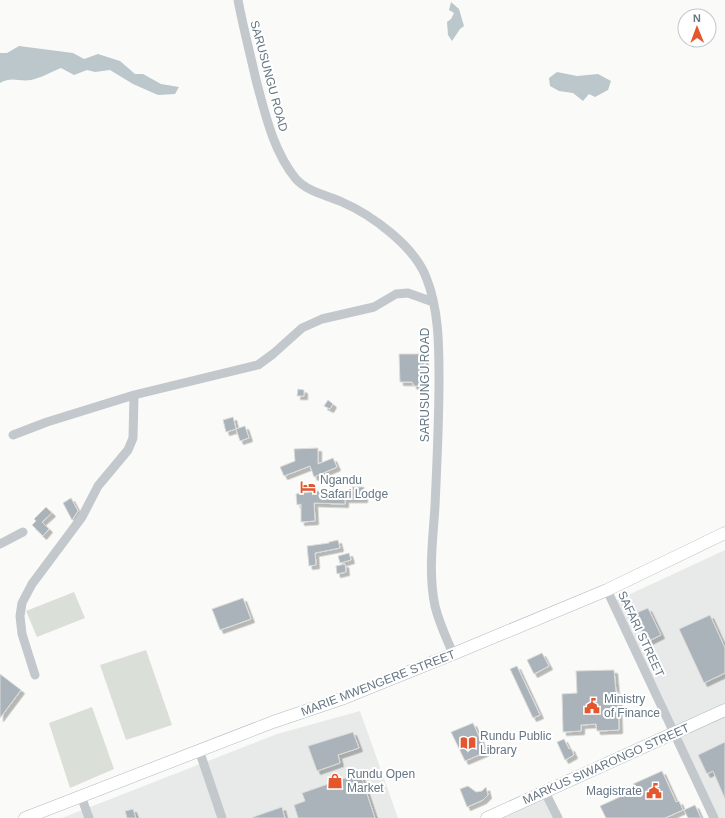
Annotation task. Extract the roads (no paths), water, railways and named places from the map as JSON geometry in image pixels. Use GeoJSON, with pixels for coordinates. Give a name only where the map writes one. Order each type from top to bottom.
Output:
{"type":"FeatureCollection","features":[{"type":"Feature","properties":{"kind":"main road","name":"MARIE MWENGERE STREET"},"geometry":{"type":"LineString","coordinates":[[25,818],[273,722],[344,698],[453,654],[607,590],[725,533]]}},
{"type":"Feature","properties":{"kind":"main road","name":"MARKUS SIWARONGO STREET"},"geometry":{"type":"LineString","coordinates":[[487,818],[725,710]]}},
{"type":"Feature","properties":{"kind":"street","name":"SARUSUNGU ROAD"},"geometry":{"type":"LineString","coordinates":[[238,0],[261,100],[273,137],[282,156],[296,178],[314,192],[341,201],[360,210],[401,243],[418,260],[426,277],[439,332],[437,471],[432,547],[432,586],[435,606],[453,654]]}},
{"type":"Feature","properties":{"kind":"street"},"geometry":{"type":"LineString","coordinates":[[13,435],[48,422],[134,395],[258,365],[273,354],[302,328],[322,319],[374,307],[396,294],[408,293],[433,302]]}},
{"type":"Feature","properties":{"kind":"street"},"geometry":{"type":"LineString","coordinates":[[35,675],[22,634],[20,616],[22,603],[32,584],[82,517],[98,486],[128,450],[133,438],[134,395]]}},
{"type":"Feature","properties":{"kind":"street"},"geometry":{"type":"LineString","coordinates":[[0,544],[23,532]]}},
{"type":"Feature","properties":{"kind":"street","name":"SAFARI STREET"},"geometry":{"type":"LineString","coordinates":[[607,590],[714,818]]}},
{"type":"Feature","properties":{"kind":"street"},"geometry":{"type":"LineString","coordinates":[[199,750],[222,818]]}},
{"type":"Feature","properties":{"kind":"street"},"geometry":{"type":"LineString","coordinates":[[545,792],[558,818]]}},
{"type":"Feature","properties":{"kind":"street"},"geometry":{"type":"LineString","coordinates":[[81,796],[89,818]]}},
{"type":"Feature","properties":{"kind":"place","name":"Ngandu Safari Lodge"},"geometry":{"type":"Point","coordinates":[308,487]}},
{"type":"Feature","properties":{"kind":"place","name":"Ministry of Finance"},"geometry":{"type":"Point","coordinates":[592,706]}},
{"type":"Feature","properties":{"kind":"place","name":"Rundu Public Library"},"geometry":{"type":"Point","coordinates":[468,743]}},
{"type":"Feature","properties":{"kind":"place","name":"Rundu Open Market"},"geometry":{"type":"Point","coordinates":[335,781]}},
{"type":"Feature","properties":{"kind":"place","name":"Magistrate"},"geometry":{"type":"Point","coordinates":[654,791]}}]}
